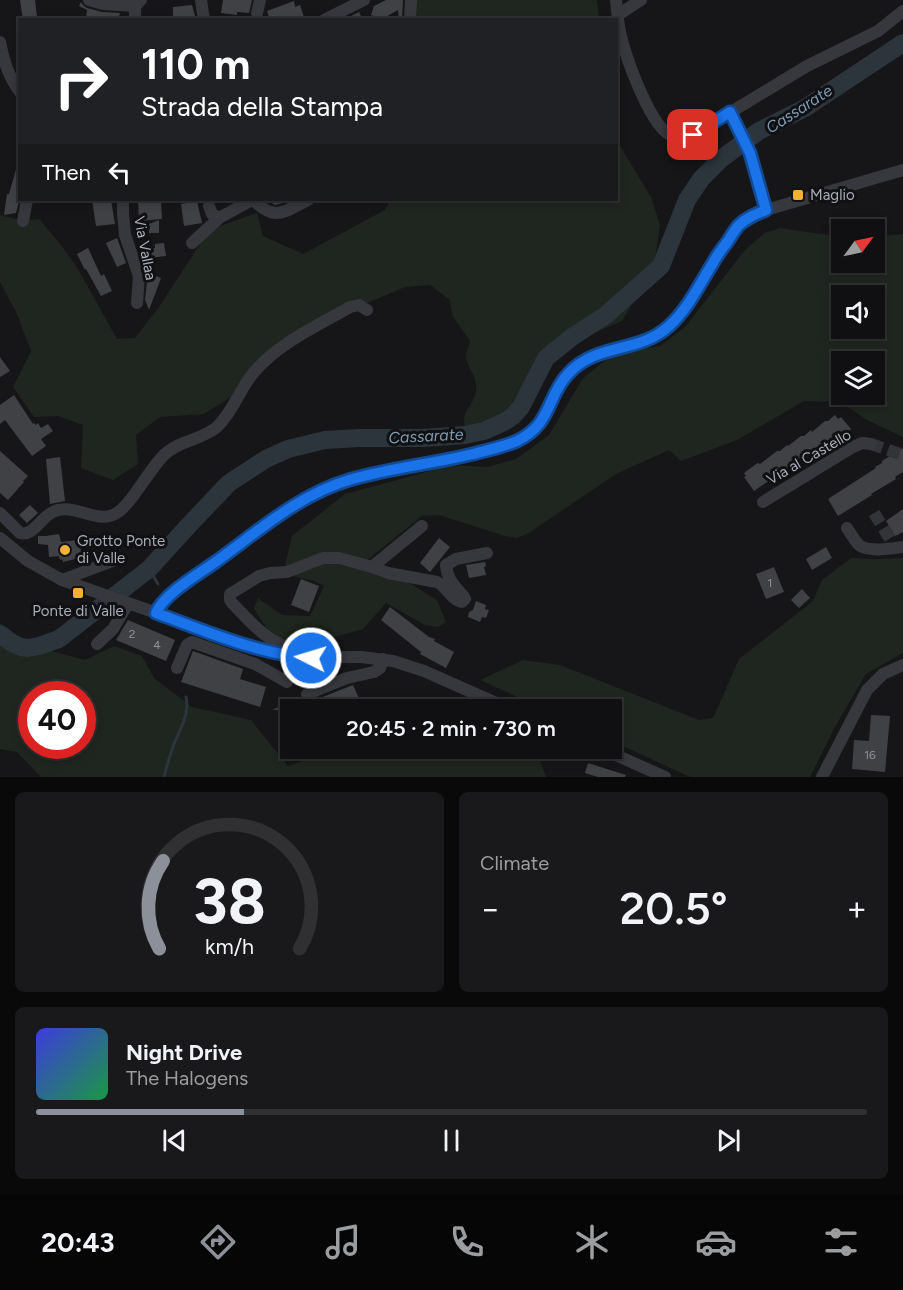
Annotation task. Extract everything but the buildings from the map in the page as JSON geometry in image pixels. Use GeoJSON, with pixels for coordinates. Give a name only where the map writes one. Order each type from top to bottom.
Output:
{"type":"FeatureCollection","features":[{"type":"Feature","properties":{"kind":"street"},"geometry":{"type":"LineString","coordinates":[[88,0],[103,4],[138,3],[135,18]]}},
{"type":"Feature","properties":{"kind":"street"},"geometry":{"type":"LineString","coordinates":[[201,0],[204,18]]}},
{"type":"Feature","properties":{"kind":"street"},"geometry":{"type":"LineString","coordinates":[[328,18],[364,0]]}},
{"type":"Feature","properties":{"kind":"street"},"geometry":{"type":"LineString","coordinates":[[410,18],[411,0]]}},
{"type":"Feature","properties":{"kind":"street"},"geometry":{"type":"LineString","coordinates":[[616,0],[620,34],[640,91],[659,127],[669,135],[678,138],[687,138],[807,66],[878,31],[903,10]]}},
{"type":"Feature","properties":{"kind":"street"},"geometry":{"type":"LineString","coordinates":[[618,15],[641,0]]}},
{"type":"Feature","properties":{"kind":"street"},"geometry":{"type":"LineString","coordinates":[[0,42],[6,70],[18,90]]}},
{"type":"Feature","properties":{"kind":"street"},"geometry":{"type":"LineString","coordinates":[[730,112],[750,153],[766,210]]}},
{"type":"Feature","properties":{"kind":"street"},"geometry":{"type":"LineString","coordinates":[[156,613],[158,606],[184,585],[298,503],[320,491],[347,480],[490,450],[524,436],[541,422],[563,381],[581,363],[603,352],[648,341],[663,332],[685,308],[739,225],[752,216],[903,170]]}},
{"type":"Feature","properties":{"kind":"street"},"geometry":{"type":"LineString","coordinates":[[23,220],[27,201]]}},
{"type":"Feature","properties":{"kind":"street","name":"Via Vallaa"},"geometry":{"type":"LineString","coordinates":[[123,201],[125,235],[139,276],[137,303]]}},
{"type":"Feature","properties":{"kind":"street"},"geometry":{"type":"LineString","coordinates":[[192,243],[219,218],[250,201]]}},
{"type":"Feature","properties":{"kind":"street"},"geometry":{"type":"LineString","coordinates":[[253,201],[268,211],[278,213],[306,201]]}},
{"type":"Feature","properties":{"kind":"street"},"geometry":{"type":"LineString","coordinates":[[209,206],[212,214],[219,218]]}},
{"type":"Feature","properties":{"kind":"street"},"geometry":{"type":"LineString","coordinates":[[0,513],[23,535],[29,533],[48,515],[57,510],[72,510],[106,516],[117,513],[126,506],[168,451],[207,434],[220,423],[250,376],[267,359],[350,307],[359,305],[367,310]]}},
{"type":"Feature","properties":{"kind":"street","name":"Via al Castello"},"geometry":{"type":"LineString","coordinates":[[763,502],[853,447],[862,443],[871,444]]}},
{"type":"Feature","properties":{"kind":"street"},"geometry":{"type":"LineString","coordinates":[[372,567],[422,526]]}},
{"type":"Feature","properties":{"kind":"street"},"geometry":{"type":"LineString","coordinates":[[847,528],[858,544],[864,548],[896,545]]}},
{"type":"Feature","properties":{"kind":"street"},"geometry":{"type":"LineString","coordinates":[[0,538],[28,561],[62,580],[265,651],[295,657],[383,659],[411,666],[487,699]]}},
{"type":"Feature","properties":{"kind":"street"},"geometry":{"type":"LineString","coordinates":[[330,657],[326,647],[294,648],[270,639],[231,603],[230,594],[259,576],[293,570],[323,558],[339,558],[388,573],[437,582],[462,602],[465,599],[450,580],[446,565],[456,559],[487,554]]}},
{"type":"Feature","properties":{"kind":"street"},"geometry":{"type":"LineString","coordinates":[[62,580],[118,559]]}},
{"type":"Feature","properties":{"kind":"street"},"geometry":{"type":"LineString","coordinates":[[97,644],[113,629],[127,603]]}},
{"type":"Feature","properties":{"kind":"street"},"geometry":{"type":"LineString","coordinates":[[177,669],[187,645],[192,642],[259,666],[287,682]]}},
{"type":"Feature","properties":{"kind":"street"},"geometry":{"type":"LineString","coordinates":[[259,666],[265,651]]}},
{"type":"Feature","properties":{"kind":"street"},"geometry":{"type":"LineString","coordinates":[[307,694],[347,678],[375,672],[380,668],[383,659]]}},
{"type":"Feature","properties":{"kind":"street"},"geometry":{"type":"LineString","coordinates":[[822,777],[867,690],[883,674],[903,665]]}},
{"type":"Feature","properties":{"kind":"street"},"geometry":{"type":"LineString","coordinates":[[622,758],[665,777]]}},
{"type":"Feature","properties":{"kind":"shaded area"},"geometry":{"type":"Polygon","coordinates":[[[415,0],[597,0],[599,18],[416,18],[415,0]]]}},
{"type":"Feature","properties":{"kind":"shaded area"},"geometry":{"type":"Polygon","coordinates":[[[618,143],[651,197],[660,225],[654,266],[622,321],[587,336],[552,357],[521,404],[466,430],[465,414],[476,391],[466,355],[470,341],[452,315],[450,300],[430,285],[405,287],[367,303],[285,351],[245,388],[204,414],[160,417],[136,435],[138,464],[113,480],[81,468],[83,425],[58,416],[34,417],[13,387],[31,351],[17,314],[0,282],[0,215],[23,221],[39,219],[78,269],[117,339],[135,338],[159,307],[209,230],[257,213],[263,236],[303,254],[385,210],[390,201],[618,201],[618,143]]]}},
{"type":"Feature","properties":{"kind":"shaded area"},"geometry":{"type":"Polygon","coordinates":[[[780,228],[831,236],[831,273],[885,273],[885,236],[903,234],[903,437],[865,419],[845,405],[885,405],[885,351],[831,351],[831,402],[804,401],[737,440],[681,461],[669,450],[616,474],[529,533],[517,538],[439,515],[422,516],[366,561],[376,575],[401,578],[437,600],[446,622],[438,627],[425,625],[386,603],[363,629],[306,645],[271,635],[254,609],[258,598],[282,615],[310,616],[324,586],[314,581],[283,574],[292,536],[345,494],[452,465],[487,467],[516,459],[549,435],[583,378],[616,352],[660,346],[685,327],[745,250],[765,233],[780,228]]]}},
{"type":"Feature","properties":{"kind":"shaded area"},"geometry":{"type":"Polygon","coordinates":[[[851,558],[903,558],[903,653],[866,674],[835,727],[810,777],[690,777],[622,746],[622,699],[522,699],[480,680],[523,660],[560,665],[699,720],[713,718],[739,659],[813,601],[822,580],[851,558]]]}},
{"type":"Feature","properties":{"kind":"shaded area"},"geometry":{"type":"Polygon","coordinates":[[[0,623],[29,645],[85,660],[114,646],[142,656],[154,678],[192,707],[251,720],[280,759],[288,766],[308,759],[539,759],[546,777],[41,777],[24,759],[96,759],[96,681],[18,681],[17,752],[0,749],[0,623]]]}},
{"type":"Feature","properties":{"kind":"waterway","name":"Cassarate"},"geometry":{"type":"LineString","coordinates":[[0,634],[12,643],[28,648],[59,639],[149,569],[229,483],[266,459],[288,449],[325,440],[465,435],[484,431],[506,421],[521,407],[546,358],[572,337],[606,315],[661,266],[687,200],[701,179],[721,159],[759,131],[805,108],[903,43]]}},
{"type":"Feature","properties":{"kind":"waterway"},"geometry":{"type":"LineString","coordinates":[[149,569],[158,584]]}},
{"type":"Feature","properties":{"kind":"waterway"},"geometry":{"type":"LineString","coordinates":[[164,777],[186,716],[186,697]]}},
{"type":"Feature","properties":{"kind":"tunnel"},"geometry":{"type":"LineString","coordinates":[[871,444],[903,455]]}},
{"type":"Feature","properties":{"kind":"tunnel"},"geometry":{"type":"LineString","coordinates":[[874,513],[890,539]]}},
{"type":"Feature","properties":{"kind":"place","name":"Maglio"},"geometry":{"type":"Point","coordinates":[798,195]}},
{"type":"Feature","properties":{"kind":"place","name":"Grotto Ponte di Valle"},"geometry":{"type":"Point","coordinates":[65,550]}},
{"type":"Feature","properties":{"kind":"place","name":"Ponte di Valle"},"geometry":{"type":"Point","coordinates":[78,593]}},
{"type":"Feature","properties":{"kind":"route"},"geometry":{"type":"LineString","coordinates":[[311,658],[285,656],[263,650],[156,613],[158,606],[271,522],[312,495],[347,480],[444,461],[490,450],[517,440],[541,422],[563,381],[581,363],[594,355],[639,344],[663,332],[685,308],[739,225],[766,210],[750,153],[730,112],[693,135]]}}]}
